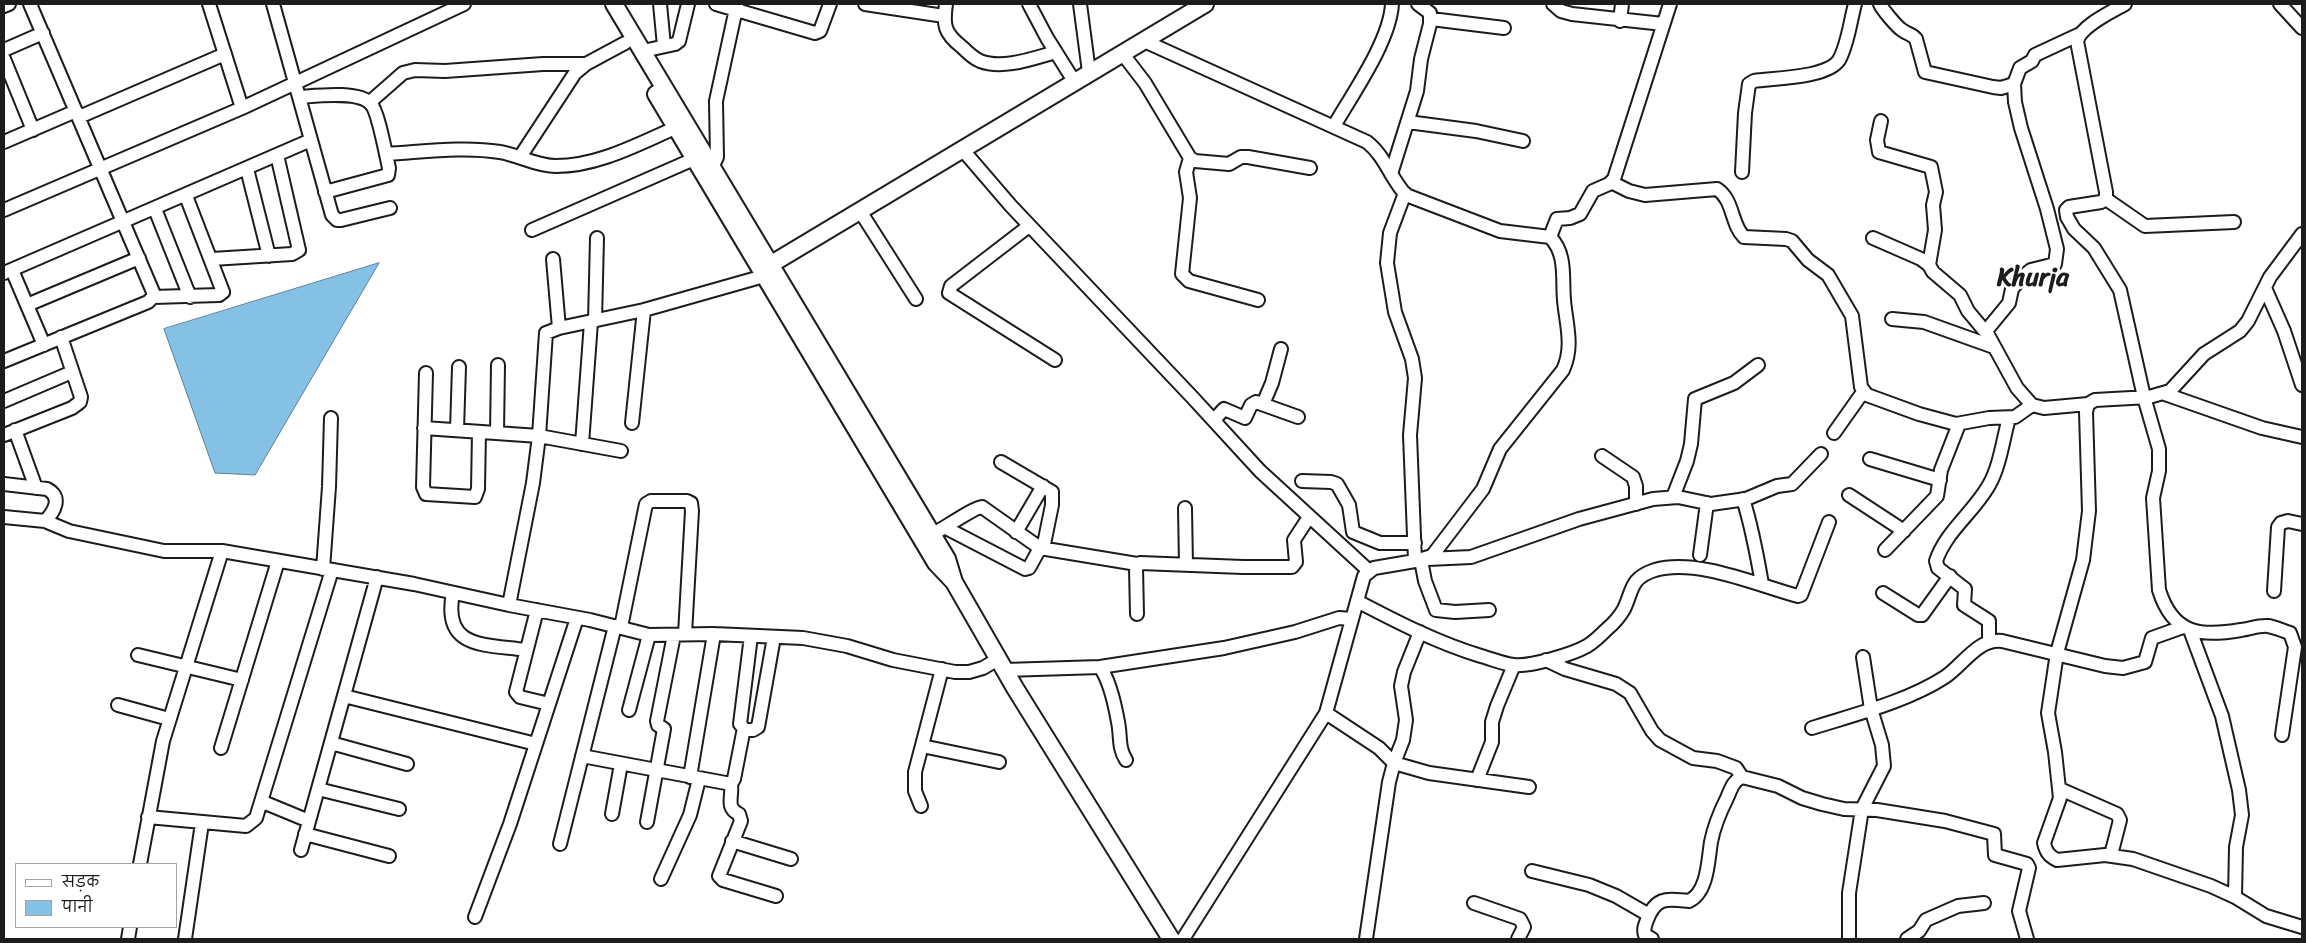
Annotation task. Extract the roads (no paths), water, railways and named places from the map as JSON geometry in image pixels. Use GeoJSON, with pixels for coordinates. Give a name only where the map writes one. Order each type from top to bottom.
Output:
{"type":"FeatureCollection","features":[{"type":"Feature","properties":{"kind":"main road"},"geometry":{"type":"LineString","coordinates":[[602,4],[694,159],[709,173]]}},
{"type":"Feature","properties":{"kind":"main road"},"geometry":{"type":"LineString","coordinates":[[614,4],[643,51],[709,173],[936,563],[954,582],[1002,664],[1171,939]]}},
{"type":"Feature","properties":{"kind":"main road"},"geometry":{"type":"LineString","coordinates":[[765,270],[1074,81],[1204,4]]}},
{"type":"Feature","properties":{"kind":"main road"},"geometry":{"type":"LineString","coordinates":[[765,270],[939,531],[954,582]]}},
{"type":"Feature","properties":{"kind":"street"},"geometry":{"type":"LineString","coordinates":[[4,6],[9,4]]}},
{"type":"Feature","properties":{"kind":"street"},"geometry":{"type":"LineString","coordinates":[[30,4],[124,222],[153,298]]}},
{"type":"Feature","properties":{"kind":"street"},"geometry":{"type":"LineString","coordinates":[[209,4],[242,108]]}},
{"type":"Feature","properties":{"kind":"street"},"geometry":{"type":"LineString","coordinates":[[274,4],[298,97],[332,215],[337,220],[390,208]]}},
{"type":"Feature","properties":{"kind":"street"},"geometry":{"type":"LineString","coordinates":[[4,210],[242,108],[464,4]]}},
{"type":"Feature","properties":{"kind":"street"},"geometry":{"type":"LineString","coordinates":[[660,4],[664,46]]}},
{"type":"Feature","properties":{"kind":"street"},"geometry":{"type":"LineString","coordinates":[[643,51],[679,41],[688,4]]}},
{"type":"Feature","properties":{"kind":"street"},"geometry":{"type":"LineString","coordinates":[[716,4],[818,33],[830,4]]}},
{"type":"Feature","properties":{"kind":"street"},"geometry":{"type":"LineString","coordinates":[[865,4],[945,10],[944,26],[955,42],[981,61],[995,63],[1016,62],[1056,52]]}},
{"type":"Feature","properties":{"kind":"street"},"geometry":{"type":"LineString","coordinates":[[1030,4],[1074,81]]}},
{"type":"Feature","properties":{"kind":"street"},"geometry":{"type":"LineString","coordinates":[[1080,4],[1090,72]]}},
{"type":"Feature","properties":{"kind":"street"},"geometry":{"type":"LineString","coordinates":[[1334,126],[1377,50],[1388,26],[1392,4]]}},
{"type":"Feature","properties":{"kind":"street"},"geometry":{"type":"LineString","coordinates":[[1391,174],[1417,91],[1421,59],[1431,19],[1428,11],[1418,4]]}},
{"type":"Feature","properties":{"kind":"street"},"geometry":{"type":"LineString","coordinates":[[1553,4],[1561,11],[1572,14],[1620,21],[1663,24]]}},
{"type":"Feature","properties":{"kind":"street"},"geometry":{"type":"LineString","coordinates":[[1620,21],[1622,4]]}},
{"type":"Feature","properties":{"kind":"street"},"geometry":{"type":"LineString","coordinates":[[1550,237],[1557,220],[1580,214],[1593,191],[1610,182],[1618,170],[1670,4]]}},
{"type":"Feature","properties":{"kind":"street"},"geometry":{"type":"LineString","coordinates":[[1742,172],[1745,113],[1749,84],[1754,81],[1819,73],[1836,63],[1845,46],[1854,4]]}},
{"type":"Feature","properties":{"kind":"street"},"geometry":{"type":"LineString","coordinates":[[1880,4],[1884,12],[1900,29],[1912,34],[1916,39],[1924,72],[1993,87],[2001,88],[2014,84]]}},
{"type":"Feature","properties":{"kind":"street"},"geometry":{"type":"LineString","coordinates":[[1986,331],[2009,303],[2012,289],[2021,278],[2031,270],[2055,264],[2057,254],[2047,210],[2021,128],[2015,102],[2014,84],[2020,68],[2032,61],[2035,55],[2078,35],[2085,28],[2125,4]]}},
{"type":"Feature","properties":{"kind":"street"},"geometry":{"type":"LineString","coordinates":[[2280,4],[2302,28]]}},
{"type":"Feature","properties":{"kind":"street"},"geometry":{"type":"LineString","coordinates":[[709,173],[717,157],[716,101],[739,9]]}},
{"type":"Feature","properties":{"kind":"street"},"geometry":{"type":"LineString","coordinates":[[1431,19],[1504,28]]}},
{"type":"Feature","properties":{"kind":"street"},"geometry":{"type":"LineString","coordinates":[[4,50],[43,33]]}},
{"type":"Feature","properties":{"kind":"street"},"geometry":{"type":"LineString","coordinates":[[2078,35],[2077,41],[2102,168],[2106,199],[2146,226],[2234,222]]}},
{"type":"Feature","properties":{"kind":"street"},"geometry":{"type":"LineString","coordinates":[[1142,40],[1334,126],[1373,147],[1405,193],[1500,231],[1550,237],[1556,242],[1563,261],[1564,299],[1570,339],[1568,359],[1563,370],[1500,449],[1483,489],[1432,556],[1421,560]]}},
{"type":"Feature","properties":{"kind":"street"},"geometry":{"type":"LineString","coordinates":[[520,157],[576,72],[586,64],[625,43]]}},
{"type":"Feature","properties":{"kind":"street"},"geometry":{"type":"LineString","coordinates":[[1122,53],[1145,83],[1190,158],[1194,161],[1229,164],[1241,157],[1248,157],[1310,168]]}},
{"type":"Feature","properties":{"kind":"street"},"geometry":{"type":"LineString","coordinates":[[4,142],[225,54]]}},
{"type":"Feature","properties":{"kind":"street"},"geometry":{"type":"LineString","coordinates":[[4,59],[33,130]]}},
{"type":"Feature","properties":{"kind":"street"},"geometry":{"type":"LineString","coordinates":[[370,102],[403,73],[415,70],[444,71],[586,64]]}},
{"type":"Feature","properties":{"kind":"street"},"geometry":{"type":"LineString","coordinates":[[298,97],[340,95],[366,99],[373,107],[389,171],[385,177],[325,192]]}},
{"type":"Feature","properties":{"kind":"street"},"geometry":{"type":"LineString","coordinates":[[1881,121],[1877,140],[1879,152],[1928,166],[1933,170],[1933,183],[1936,192],[1933,205],[1935,230],[1929,265]]}},
{"type":"Feature","properties":{"kind":"street"},"geometry":{"type":"LineString","coordinates":[[1408,122],[1476,131],[1523,141]]}},
{"type":"Feature","properties":{"kind":"street"},"geometry":{"type":"LineString","coordinates":[[386,154],[482,150],[520,157],[537,164],[555,166],[576,164],[628,149],[676,128]]}},
{"type":"Feature","properties":{"kind":"street"},"geometry":{"type":"LineString","coordinates":[[44,344],[27,305],[8,271],[186,196],[311,140]]}},
{"type":"Feature","properties":{"kind":"street"},"geometry":{"type":"LineString","coordinates":[[962,149],[1030,226],[1260,471],[1368,570]]}},
{"type":"Feature","properties":{"kind":"street"},"geometry":{"type":"LineString","coordinates":[[212,259],[292,254],[299,250],[277,155]]}},
{"type":"Feature","properties":{"kind":"street"},"geometry":{"type":"LineString","coordinates":[[1190,158],[1186,172],[1190,198],[1182,274],[1188,281],[1258,300]]}},
{"type":"Feature","properties":{"kind":"street"},"geometry":{"type":"LineString","coordinates":[[532,230],[694,159]]}},
{"type":"Feature","properties":{"kind":"street"},"geometry":{"type":"LineString","coordinates":[[247,169],[269,256]]}},
{"type":"Feature","properties":{"kind":"street"},"geometry":{"type":"LineString","coordinates":[[1610,182],[1629,191],[1644,195],[1717,190],[1727,199],[1741,235],[1744,237],[1792,241],[1808,260],[1828,275],[1852,316],[1863,392],[1834,433]]}},
{"type":"Feature","properties":{"kind":"street"},"geometry":{"type":"LineString","coordinates":[[1405,193],[1390,233],[1387,263],[1396,312],[1415,373],[1410,435],[1415,543],[1436,610],[1455,612],[1489,610]]}},
{"type":"Feature","properties":{"kind":"street"},"geometry":{"type":"LineString","coordinates":[[4,361],[148,302],[153,298],[219,295],[223,292],[212,259],[186,196]]}},
{"type":"Feature","properties":{"kind":"street"},"geometry":{"type":"LineString","coordinates":[[2106,199],[2101,202],[2069,207],[2066,210],[2067,217],[2074,229],[2098,253],[2120,290],[2160,461],[2153,498],[2159,590],[2164,604],[2187,629],[2222,716],[2240,790],[2242,815],[2236,847],[2235,897]]}},
{"type":"Feature","properties":{"kind":"street"},"geometry":{"type":"LineString","coordinates":[[155,209],[190,297]]}},
{"type":"Feature","properties":{"kind":"street"},"geometry":{"type":"LineString","coordinates":[[860,211],[916,299]]}},
{"type":"Feature","properties":{"kind":"street"},"geometry":{"type":"LineString","coordinates":[[1030,226],[951,286],[949,293],[1055,360]]}},
{"type":"Feature","properties":{"kind":"street"},"geometry":{"type":"LineString","coordinates":[[1873,238],[1921,259],[1929,265],[1933,272],[1956,290],[1968,312],[1986,331],[2017,388],[2032,405],[2044,408],[2088,404],[2095,400],[2144,398],[2170,392],[2204,354],[2240,331],[2255,310],[2270,277],[2302,234]]}},
{"type":"Feature","properties":{"kind":"street"},"geometry":{"type":"LineString","coordinates":[[582,444],[593,322],[597,238]]}},
{"type":"Feature","properties":{"kind":"street"},"geometry":{"type":"LineString","coordinates":[[27,305],[139,258]]}},
{"type":"Feature","properties":{"kind":"street"},"geometry":{"type":"LineString","coordinates":[[552,259],[559,328]]}},
{"type":"Feature","properties":{"kind":"street"},"geometry":{"type":"LineString","coordinates":[[509,605],[525,534],[539,436],[545,337],[550,331],[559,328],[644,310],[765,270]]}},
{"type":"Feature","properties":{"kind":"street"},"geometry":{"type":"LineString","coordinates":[[2265,288],[2284,331],[2302,385]]}},
{"type":"Feature","properties":{"kind":"street"},"geometry":{"type":"LineString","coordinates":[[632,423],[644,310]]}},
{"type":"Feature","properties":{"kind":"street"},"geometry":{"type":"LineString","coordinates":[[1892,320],[1924,322],[1994,347]]}},
{"type":"Feature","properties":{"kind":"street"},"geometry":{"type":"LineString","coordinates":[[36,488],[10,433],[77,406],[81,397],[61,337]]}},
{"type":"Feature","properties":{"kind":"street"},"geometry":{"type":"LineString","coordinates":[[1263,404],[1272,383],[1281,349]]}},
{"type":"Feature","properties":{"kind":"street"},"geometry":{"type":"LineString","coordinates":[[497,433],[498,365]]}},
{"type":"Feature","properties":{"kind":"street"},"geometry":{"type":"LineString","coordinates":[[1673,497],[1687,461],[1691,444],[1695,399],[1734,383],[1758,365]]}},
{"type":"Feature","properties":{"kind":"street"},"geometry":{"type":"LineString","coordinates":[[458,430],[459,367]]}},
{"type":"Feature","properties":{"kind":"street"},"geometry":{"type":"LineString","coordinates":[[4,401],[72,372]]}},
{"type":"Feature","properties":{"kind":"street"},"geometry":{"type":"LineString","coordinates":[[426,373],[424,491],[430,495],[475,497],[478,489],[479,432]]}},
{"type":"Feature","properties":{"kind":"street"},"geometry":{"type":"LineString","coordinates":[[1863,392],[1919,414],[1959,424],[1989,418],[2019,416],[2032,405]]}},
{"type":"Feature","properties":{"kind":"street"},"geometry":{"type":"LineString","coordinates":[[2165,394],[2262,428],[2302,437]]}},
{"type":"Feature","properties":{"kind":"street"},"geometry":{"type":"LineString","coordinates":[[1214,420],[1224,409],[1245,418],[1254,403],[1263,404],[1298,417]]}},
{"type":"Feature","properties":{"kind":"street"},"geometry":{"type":"LineString","coordinates":[[2088,404],[2086,412],[2089,511],[2083,560],[2056,653],[2048,713],[2060,789],[2058,807],[2044,843],[2046,850],[2051,857],[2057,860],[2111,855],[2133,859],[2197,881],[2235,897],[2266,916],[2302,928]]}},
{"type":"Feature","properties":{"kind":"street"},"geometry":{"type":"LineString","coordinates":[[148,817],[246,826],[256,818],[263,802],[328,570],[331,418]]}},
{"type":"Feature","properties":{"kind":"street"},"geometry":{"type":"LineString","coordinates":[[1989,642],[1989,621],[1964,605],[1965,589],[1938,568],[1937,557],[1957,525],[1989,486],[2000,454],[2008,418]]}},
{"type":"Feature","properties":{"kind":"street"},"geometry":{"type":"LineString","coordinates":[[1884,550],[1937,496],[1941,470],[1959,424]]}},
{"type":"Feature","properties":{"kind":"street"},"geometry":{"type":"LineString","coordinates":[[424,428],[539,436],[622,450]]}},
{"type":"Feature","properties":{"kind":"street"},"geometry":{"type":"LineString","coordinates":[[1183,939],[1326,713],[1364,576],[1368,570],[1421,560],[1471,557],[1579,519],[1652,499],[1673,497],[1707,503],[1743,499],[1777,486],[1792,484],[1821,454]]}},
{"type":"Feature","properties":{"kind":"street"},"geometry":{"type":"LineString","coordinates":[[1602,456],[1633,477],[1636,486],[1636,504]]}},
{"type":"Feature","properties":{"kind":"street"},"geometry":{"type":"LineString","coordinates":[[1870,459],[1940,480]]}},
{"type":"Feature","properties":{"kind":"street"},"geometry":{"type":"LineString","coordinates":[[939,531],[1025,568],[1029,568],[1042,549],[1053,502],[1052,492],[1001,462]]}},
{"type":"Feature","properties":{"kind":"street"},"geometry":{"type":"LineString","coordinates":[[1302,481],[1337,484],[1349,504],[1354,532],[1380,543],[1415,543]]}},
{"type":"Feature","properties":{"kind":"street"},"geometry":{"type":"LineString","coordinates":[[4,484],[54,492],[56,499],[52,513],[44,521]]}},
{"type":"Feature","properties":{"kind":"street"},"geometry":{"type":"LineString","coordinates":[[1016,532],[1043,486]]}},
{"type":"Feature","properties":{"kind":"street"},"geometry":{"type":"LineString","coordinates":[[1849,495],[1904,531]]}},
{"type":"Feature","properties":{"kind":"street"},"geometry":{"type":"LineString","coordinates":[[1743,499],[1762,584]]}},
{"type":"Feature","properties":{"kind":"street"},"geometry":{"type":"LineString","coordinates":[[560,844],[618,627],[646,504],[651,501],[688,501],[691,503],[692,511],[679,634],[657,721],[658,725],[664,729],[647,822]]}},
{"type":"Feature","properties":{"kind":"street"},"geometry":{"type":"LineString","coordinates":[[1700,555],[1707,503]]}},
{"type":"Feature","properties":{"kind":"street"},"geometry":{"type":"LineString","coordinates":[[939,531],[979,507],[1042,549],[1137,564],[1292,567],[1296,562],[1294,540],[1309,517]]}},
{"type":"Feature","properties":{"kind":"street"},"geometry":{"type":"LineString","coordinates":[[1185,508],[1186,565]]}},
{"type":"Feature","properties":{"kind":"street"},"geometry":{"type":"LineString","coordinates":[[4,517],[44,521],[69,531],[164,551],[222,551],[377,577],[583,619],[649,635],[714,634],[774,636],[826,641],[893,660],[969,672],[1002,664],[1100,667],[1224,648],[1295,632],[1339,618],[1352,619]]}},
{"type":"Feature","properties":{"kind":"street"},"geometry":{"type":"LineString","coordinates":[[2274,591],[2278,527],[2281,522],[2288,521],[2302,524]]}},
{"type":"Feature","properties":{"kind":"street"},"geometry":{"type":"LineString","coordinates":[[1357,601],[1454,648],[1514,665],[1546,660],[1591,644],[1620,614],[1631,587],[1637,580],[1643,575],[1656,570],[1677,567],[1691,568],[1762,584],[1794,595],[1801,594],[1829,522]]}},
{"type":"Feature","properties":{"kind":"street"},"geometry":{"type":"LineString","coordinates":[[140,863],[169,719],[222,551]]}},
{"type":"Feature","properties":{"kind":"street"},"geometry":{"type":"LineString","coordinates":[[221,748],[278,561]]}},
{"type":"Feature","properties":{"kind":"street"},"geometry":{"type":"LineString","coordinates":[[1137,564],[1137,614]]}},
{"type":"Feature","properties":{"kind":"street"},"geometry":{"type":"LineString","coordinates":[[1883,593],[1918,615],[1922,615],[1950,576]]}},
{"type":"Feature","properties":{"kind":"street"},"geometry":{"type":"LineString","coordinates":[[301,850],[377,577]]}},
{"type":"Feature","properties":{"kind":"street"},"geometry":{"type":"LineString","coordinates":[[453,593],[450,618],[460,635],[478,643],[526,650]]}},
{"type":"Feature","properties":{"kind":"street"},"geometry":{"type":"LineString","coordinates":[[537,610],[516,692],[520,697],[549,704]]}},
{"type":"Feature","properties":{"kind":"street"},"geometry":{"type":"LineString","coordinates":[[475,917],[510,824],[549,704],[583,619]]}},
{"type":"Feature","properties":{"kind":"street"},"geometry":{"type":"LineString","coordinates":[[1812,728],[1871,709],[1934,683],[1989,642],[2002,641],[2105,666],[2123,668],[2145,662],[2152,638],[2187,629],[2217,634],[2268,626],[2290,633],[2295,647],[2282,735]]}},
{"type":"Feature","properties":{"kind":"street"},"geometry":{"type":"LineString","coordinates":[[1366,939],[1388,782],[1402,740],[1406,720],[1402,686],[1404,672],[1420,632]]}},
{"type":"Feature","properties":{"kind":"street"},"geometry":{"type":"LineString","coordinates":[[660,879],[690,815],[714,634]]}},
{"type":"Feature","properties":{"kind":"street"},"geometry":{"type":"LineString","coordinates":[[629,710],[649,635]]}},
{"type":"Feature","properties":{"kind":"street"},"geometry":{"type":"LineString","coordinates":[[751,636],[740,724],[744,730],[734,779],[730,784],[730,806],[741,816],[719,873],[721,879],[776,896]]}},
{"type":"Feature","properties":{"kind":"street"},"geometry":{"type":"LineString","coordinates":[[744,730],[753,730],[758,727],[774,636]]}},
{"type":"Feature","properties":{"kind":"street"},"geometry":{"type":"LineString","coordinates":[[138,655],[242,680]]}},
{"type":"Feature","properties":{"kind":"street"},"geometry":{"type":"LineString","coordinates":[[1849,939],[1849,893],[1862,809],[1884,766],[1882,745],[1871,709],[1862,657]]}},
{"type":"Feature","properties":{"kind":"street"},"geometry":{"type":"LineString","coordinates":[[1546,660],[1565,669],[1616,684],[1630,693],[1660,740],[1693,758],[1717,761],[1736,768],[1742,777],[1778,786],[1802,798],[1844,808],[1945,821],[1994,834],[1995,855],[2026,864],[2029,868],[2019,911],[2027,939]]}},
{"type":"Feature","properties":{"kind":"street"},"geometry":{"type":"LineString","coordinates":[[1477,780],[1492,742],[1492,722],[1497,706],[1514,665]]}},
{"type":"Feature","properties":{"kind":"street"},"geometry":{"type":"LineString","coordinates":[[1100,667],[1106,678],[1111,695],[1118,721],[1120,748],[1126,760]]}},
{"type":"Feature","properties":{"kind":"street"},"geometry":{"type":"LineString","coordinates":[[920,806],[914,781],[942,669]]}},
{"type":"Feature","properties":{"kind":"street"},"geometry":{"type":"LineString","coordinates":[[344,696],[536,744]]}},
{"type":"Feature","properties":{"kind":"street"},"geometry":{"type":"LineString","coordinates":[[118,705],[169,719]]}},
{"type":"Feature","properties":{"kind":"street"},"geometry":{"type":"LineString","coordinates":[[1326,713],[1379,748],[1394,763],[1429,773],[1529,787]]}},
{"type":"Feature","properties":{"kind":"street"},"geometry":{"type":"LineString","coordinates":[[331,743],[407,764]]}},
{"type":"Feature","properties":{"kind":"street"},"geometry":{"type":"LineString","coordinates":[[922,746],[999,762]]}},
{"type":"Feature","properties":{"kind":"street"},"geometry":{"type":"LineString","coordinates":[[582,756],[730,784]]}},
{"type":"Feature","properties":{"kind":"street"},"geometry":{"type":"LineString","coordinates":[[612,814],[621,764]]}},
{"type":"Feature","properties":{"kind":"street"},"geometry":{"type":"LineString","coordinates":[[1646,937],[1651,910],[1662,900],[1689,901],[1698,894],[1706,874],[1711,842],[1720,812],[1733,784],[1742,777]]}},
{"type":"Feature","properties":{"kind":"street"},"geometry":{"type":"LineString","coordinates":[[318,789],[399,809]]}},
{"type":"Feature","properties":{"kind":"street"},"geometry":{"type":"LineString","coordinates":[[2060,789],[2117,814],[2120,820],[2111,855]]}},
{"type":"Feature","properties":{"kind":"street"},"geometry":{"type":"LineString","coordinates":[[263,802],[309,822]]}},
{"type":"Feature","properties":{"kind":"street"},"geometry":{"type":"LineString","coordinates":[[186,939],[202,823]]}},
{"type":"Feature","properties":{"kind":"street"},"geometry":{"type":"LineString","coordinates":[[305,834],[389,856]]}},
{"type":"Feature","properties":{"kind":"street"},"geometry":{"type":"LineString","coordinates":[[732,841],[791,859]]}},
{"type":"Feature","properties":{"kind":"street"},"geometry":{"type":"LineString","coordinates":[[1532,871],[1589,885],[1616,896],[1649,915]]}},
{"type":"Feature","properties":{"kind":"street"},"geometry":{"type":"LineString","coordinates":[[1474,903],[1520,919],[1524,927],[1518,939]]}},
{"type":"Feature","properties":{"kind":"street"},"geometry":{"type":"LineString","coordinates":[[1907,939],[1919,931],[1926,920],[1958,906],[1984,904]]}},
{"type":"Feature","properties":{"kind":"water"},"geometry":{"type":"Polygon","coordinates":[[[379,263],[255,475],[215,473],[164,329],[379,263]]]}},
{"type":"Feature","properties":{"kind":"district","name":"Khurja"},"geometry":{"type":"Point","coordinates":[2033,279]}}]}
